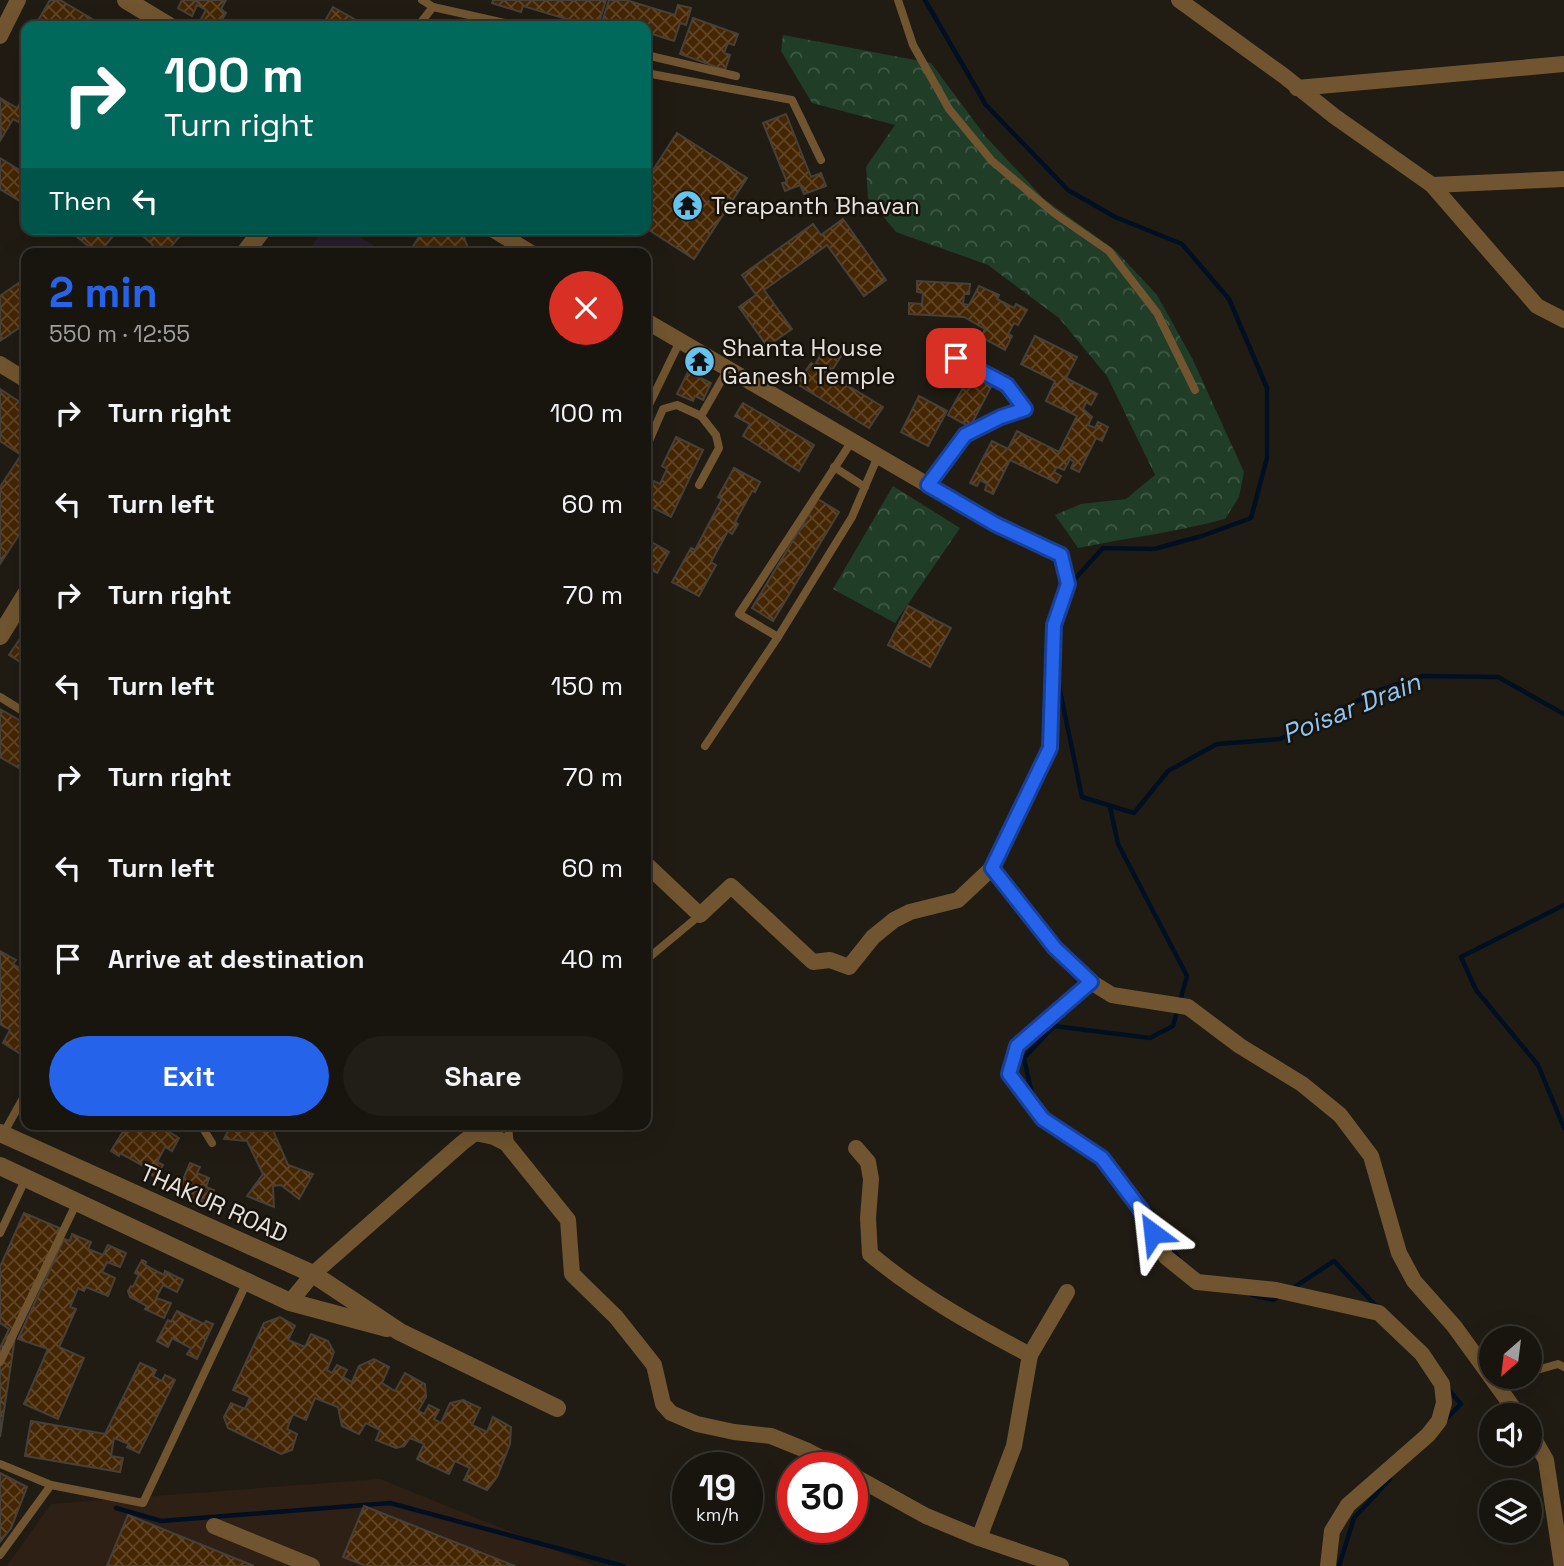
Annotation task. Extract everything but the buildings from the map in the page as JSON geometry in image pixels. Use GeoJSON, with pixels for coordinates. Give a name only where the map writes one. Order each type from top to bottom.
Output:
{"type":"FeatureCollection","features":[{"type":"Feature","properties":{"kind":"street"},"geometry":{"type":"LineString","coordinates":[[0,36],[18,0]]}},
{"type":"Feature","properties":{"kind":"street"},"geometry":{"type":"LineString","coordinates":[[126,0],[161,21]]}},
{"type":"Feature","properties":{"kind":"street"},"geometry":{"type":"LineString","coordinates":[[1179,0],[1432,185],[1537,306],[1563,321]]}},
{"type":"Feature","properties":{"kind":"street"},"geometry":{"type":"LineString","coordinates":[[1297,88],[1564,64]]}},
{"type":"Feature","properties":{"kind":"street"},"geometry":{"type":"LineString","coordinates":[[1432,185],[1564,179]]}},
{"type":"Feature","properties":{"kind":"street"},"geometry":{"type":"LineString","coordinates":[[502,235],[523,248]]}},
{"type":"Feature","properties":{"kind":"street"},"geometry":{"type":"LineString","coordinates":[[651,324],[995,524],[1061,555],[1068,584],[1054,625],[1050,748],[992,868],[958,900],[910,912],[894,920],[873,937],[849,967],[830,960],[813,962],[731,886],[700,915],[651,869]]}},
{"type":"Feature","properties":{"kind":"street"},"geometry":{"type":"LineString","coordinates":[[0,364],[21,377]]}},
{"type":"Feature","properties":{"kind":"street"},"geometry":{"type":"LineString","coordinates":[[0,635],[21,602]]}},
{"type":"Feature","properties":{"kind":"street"},"geometry":{"type":"LineString","coordinates":[[992,868],[1055,948],[1091,982],[1112,995],[1188,1007],[1240,1046],[1302,1084],[1347,1123],[1371,1156],[1399,1253],[1414,1282],[1454,1326],[1479,1361]]}},
{"type":"Feature","properties":{"kind":"street"},"geometry":{"type":"LineString","coordinates":[[1091,982],[1017,1046],[1009,1074],[1043,1119],[1102,1158],[1141,1210],[1166,1257],[1197,1282],[1276,1290],[1379,1312],[1422,1354],[1443,1384],[1444,1403],[1439,1421],[1428,1435],[1348,1505],[1332,1531],[1328,1566]]}},
{"type":"Feature","properties":{"kind":"street"},"geometry":{"type":"LineString","coordinates":[[290,1302],[313,1274],[475,1133],[494,1138],[506,1143],[568,1220],[572,1274],[616,1317],[654,1365],[663,1404],[671,1413],[696,1424],[771,1436],[810,1452]]}},
{"type":"Feature","properties":{"kind":"street","name":"THAKUR ROAD"},"geometry":{"type":"LineString","coordinates":[[1,1136],[313,1274],[400,1332],[557,1408]]}},
{"type":"Feature","properties":{"kind":"street"},"geometry":{"type":"LineString","coordinates":[[856,1148],[868,1162],[871,1180],[868,1218],[870,1254],[903,1282],[953,1314],[1030,1355]]}},
{"type":"Feature","properties":{"kind":"street","name":"THAKUR ROAD"},"geometry":{"type":"LineString","coordinates":[[0,1166],[290,1302],[400,1332]]}},
{"type":"Feature","properties":{"kind":"street"},"geometry":{"type":"LineString","coordinates":[[979,1538],[1014,1446],[1030,1355],[1068,1292]]}},
{"type":"Feature","properties":{"kind":"street"},"geometry":{"type":"LineString","coordinates":[[1542,1453],[1546,1460],[1562,1566]]}},
{"type":"Feature","properties":{"kind":"street"},"geometry":{"type":"LineString","coordinates":[[868,1484],[926,1516],[979,1538],[1061,1566]]}},
{"type":"Feature","properties":{"kind":"street"},"geometry":{"type":"LineString","coordinates":[[214,1526],[312,1566]]}},
{"type":"Feature","properties":{"kind":"lane"},"geometry":{"type":"LineString","coordinates":[[422,0],[433,7],[496,21]]}},
{"type":"Feature","properties":{"kind":"lane"},"geometry":{"type":"LineString","coordinates":[[898,0],[913,45],[949,109],[992,161],[1054,213],[1109,251],[1157,313],[1195,390]]}},
{"type":"Feature","properties":{"kind":"lane"},"geometry":{"type":"LineString","coordinates":[[422,21],[433,7]]}},
{"type":"Feature","properties":{"kind":"lane"},"geometry":{"type":"LineString","coordinates":[[651,56],[736,76]]}},
{"type":"Feature","properties":{"kind":"lane"},"geometry":{"type":"LineString","coordinates":[[651,74],[792,100],[821,160]]}},
{"type":"Feature","properties":{"kind":"lane"},"geometry":{"type":"LineString","coordinates":[[651,401],[680,341]]}},
{"type":"Feature","properties":{"kind":"lane"},"geometry":{"type":"LineString","coordinates":[[928,485],[965,435],[1001,417],[1025,409],[1007,385],[956,358]]}},
{"type":"Feature","properties":{"kind":"lane"},"geometry":{"type":"LineString","coordinates":[[701,416],[728,369]]}},
{"type":"Feature","properties":{"kind":"lane"},"geometry":{"type":"LineString","coordinates":[[651,437],[663,409],[677,405],[701,416],[716,435],[719,448],[699,485]]}},
{"type":"Feature","properties":{"kind":"lane"},"geometry":{"type":"LineString","coordinates":[[778,637],[738,614],[852,441]]}},
{"type":"Feature","properties":{"kind":"lane"},"geometry":{"type":"LineString","coordinates":[[705,746],[778,637],[852,516],[878,456]]}},
{"type":"Feature","properties":{"kind":"lane"},"geometry":{"type":"LineString","coordinates":[[834,467],[865,487]]}},
{"type":"Feature","properties":{"kind":"lane"},"geometry":{"type":"LineString","coordinates":[[0,697],[21,710]]}},
{"type":"Feature","properties":{"kind":"lane"},"geometry":{"type":"LineString","coordinates":[[651,956],[700,915]]}},
{"type":"Feature","properties":{"kind":"lane"},"geometry":{"type":"LineString","coordinates":[[1,1136],[21,1102]]}},
{"type":"Feature","properties":{"kind":"lane"},"geometry":{"type":"LineString","coordinates":[[204,1130],[212,1143]]}},
{"type":"Feature","properties":{"kind":"lane"},"geometry":{"type":"LineString","coordinates":[[509,1130],[511,1149]]}},
{"type":"Feature","properties":{"kind":"lane"},"geometry":{"type":"LineString","coordinates":[[0,1233],[26,1178]]}},
{"type":"Feature","properties":{"kind":"lane"},"geometry":{"type":"LineString","coordinates":[[0,1362],[77,1202]]}},
{"type":"Feature","properties":{"kind":"lane"},"geometry":{"type":"LineString","coordinates":[[0,1464],[51,1485],[143,1503],[247,1282]]}},
{"type":"Feature","properties":{"kind":"lane"},"geometry":{"type":"LineString","coordinates":[[1542,1369],[1558,1364],[1564,1367]]}},
{"type":"Feature","properties":{"kind":"lane"},"geometry":{"type":"LineString","coordinates":[[0,1555],[51,1485]]}},
{"type":"Feature","properties":{"kind":"shaded area"},"geometry":{"type":"Polygon","coordinates":[[[320,235],[357,235],[377,248],[310,248],[320,235]]]}},
{"type":"Feature","properties":{"kind":"shaded area"},"geometry":{"type":"Polygon","coordinates":[[[380,1479],[595,1566],[7,1566],[51,1504],[380,1479]]]}},
{"type":"Feature","properties":{"kind":"green space"},"geometry":{"type":"Polygon","coordinates":[[[783,35],[931,63],[986,137],[1044,199],[1116,251],[1157,295],[1193,360],[1244,472],[1239,497],[1225,519],[1078,548],[1055,515],[1081,504],[1126,499],[1155,475],[1107,376],[1059,318],[988,265],[896,232],[868,198],[866,167],[895,125],[812,103],[781,51],[783,35]]]}},
{"type":"Feature","properties":{"kind":"green space"},"geometry":{"type":"Polygon","coordinates":[[[893,486],[960,528],[895,623],[833,589],[893,486]]]}},
{"type":"Feature","properties":{"kind":"waterway"},"geometry":{"type":"LineString","coordinates":[[925,0],[986,105],[1068,190],[1115,217],[1182,244],[1229,299],[1267,388],[1267,458],[1251,518],[1202,536],[1154,549],[1103,548],[1072,582]]}},
{"type":"Feature","properties":{"kind":"waterway","name":"Poisar Drain"},"geometry":{"type":"LineString","coordinates":[[1059,686],[1082,797],[1134,813],[1168,771],[1217,744],[1280,739],[1380,690],[1423,676],[1498,677],[1564,714]]}},
{"type":"Feature","properties":{"kind":"waterway"},"geometry":{"type":"LineString","coordinates":[[1032,1095],[1024,1058],[1054,1026],[1150,1038],[1173,1026],[1187,976],[1118,844],[1110,807]]}},
{"type":"Feature","properties":{"kind":"waterway","name":"Poisar Drain"},"geometry":{"type":"LineString","coordinates":[[1564,905],[1461,957],[1476,990],[1538,1065],[1564,1128]]}},
{"type":"Feature","properties":{"kind":"waterway"},"geometry":{"type":"LineString","coordinates":[[1156,1222],[1179,1259]]}},
{"type":"Feature","properties":{"kind":"waterway"},"geometry":{"type":"LineString","coordinates":[[1290,1290],[1334,1261],[1376,1306]]}},
{"type":"Feature","properties":{"kind":"waterway"},"geometry":{"type":"LineString","coordinates":[[1252,1295],[1273,1300],[1280,1296]]}},
{"type":"Feature","properties":{"kind":"waterway"},"geometry":{"type":"LineString","coordinates":[[1446,1419],[1461,1404],[1448,1389]]}},
{"type":"Feature","properties":{"kind":"waterway"},"geometry":{"type":"LineString","coordinates":[[1339,1566],[1354,1518],[1390,1479]]}},
{"type":"Feature","properties":{"kind":"waterway"},"geometry":{"type":"LineString","coordinates":[[116,1508],[161,1521],[390,1503],[623,1566]]}},
{"type":"Feature","properties":{"kind":"place","name":"Terapanth Bhavan"},"geometry":{"type":"Point","coordinates":[688,205]}},
{"type":"Feature","properties":{"kind":"place","name":"Shanta House Ganesh Temple"},"geometry":{"type":"Point","coordinates":[699,361]}},
{"type":"Feature","properties":{"kind":"route"},"geometry":{"type":"LineString","coordinates":[[956,358],[1007,385],[1025,409],[1001,417],[965,435],[928,485],[995,524],[1061,555],[1068,584],[1054,625],[1050,748],[992,868],[1055,948],[1091,982],[1017,1046],[1009,1074],[1043,1119],[1102,1158],[1141,1210],[1153,1233]]}}]}
